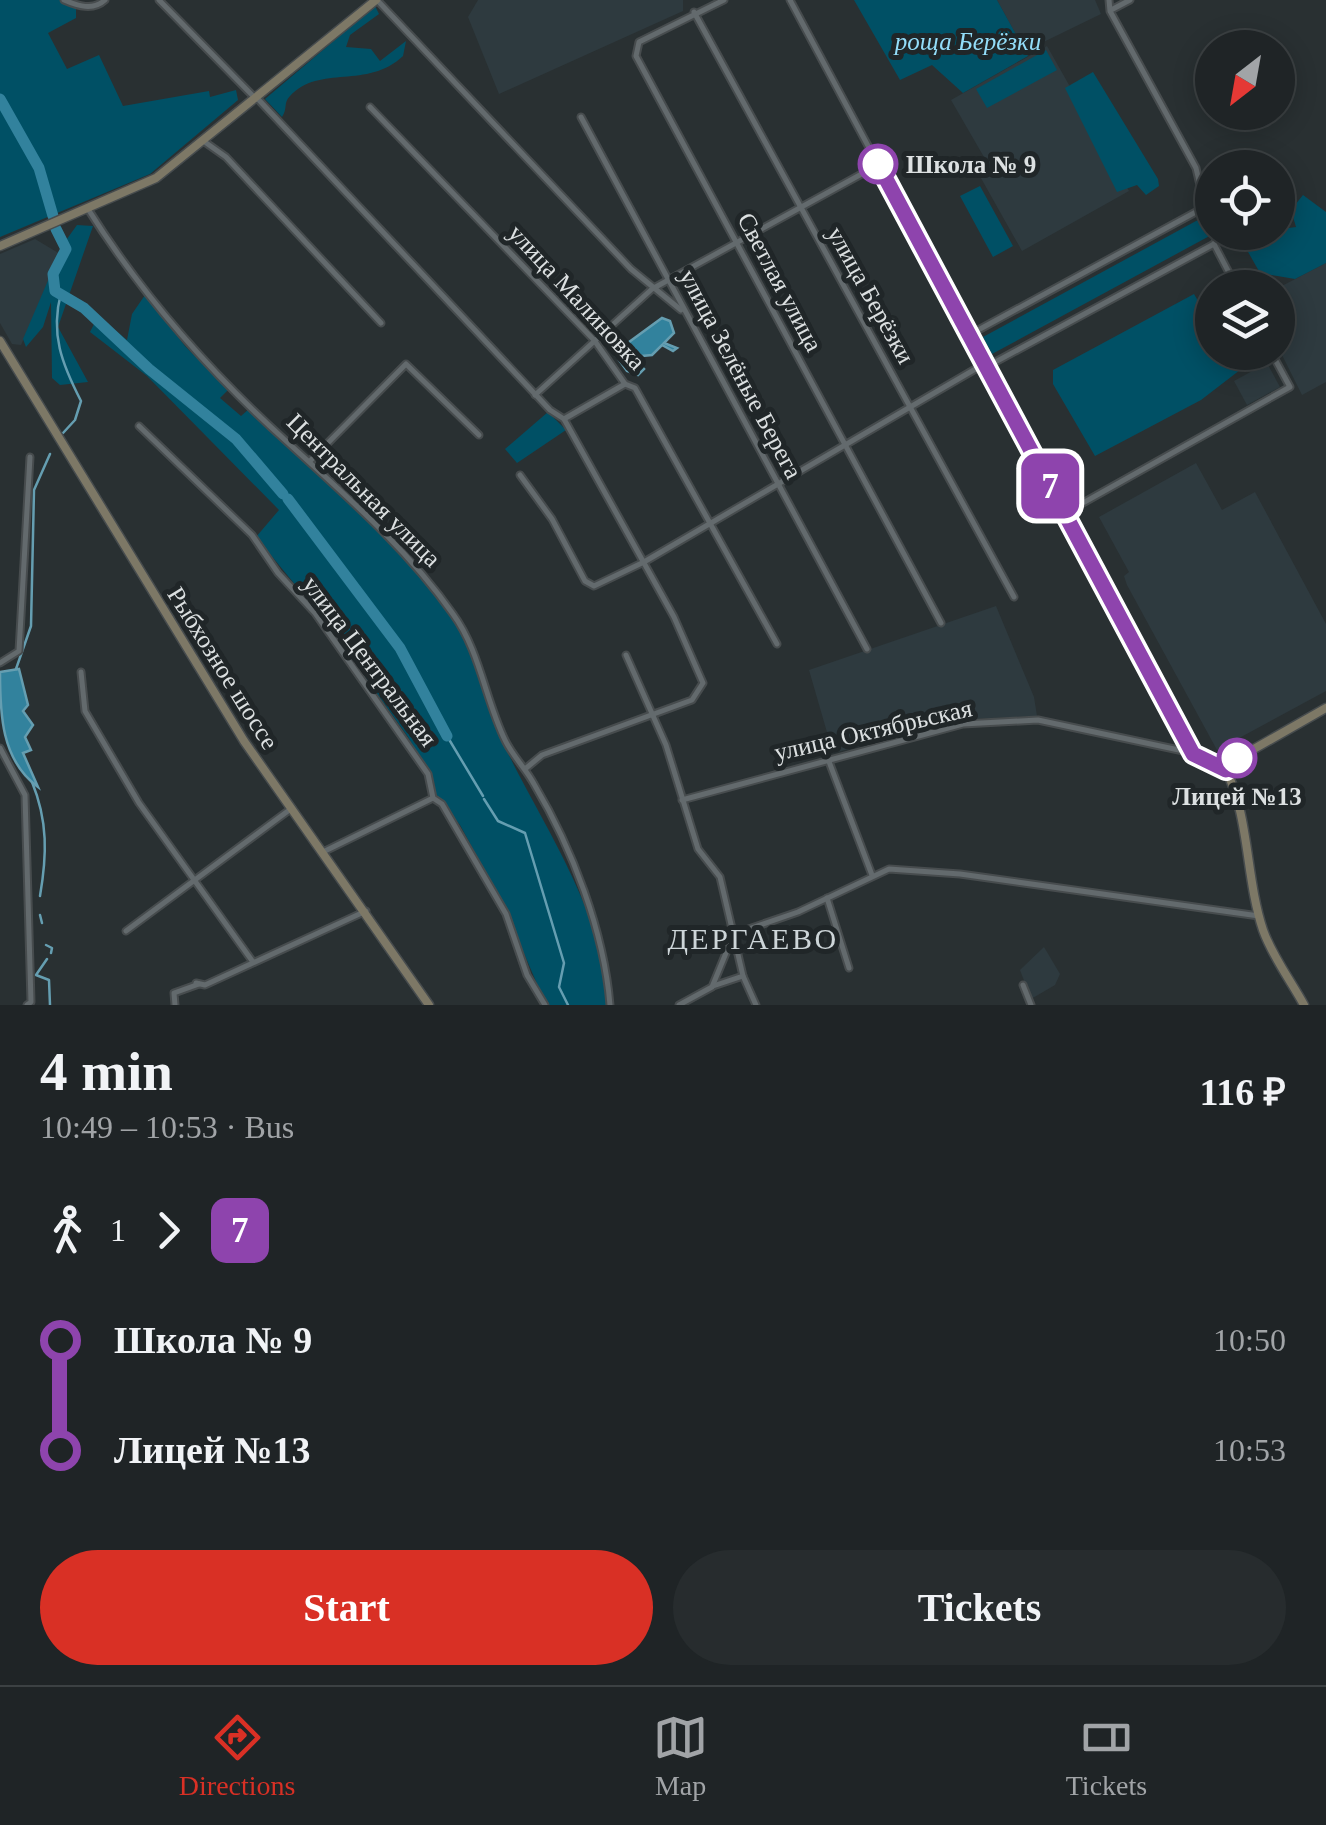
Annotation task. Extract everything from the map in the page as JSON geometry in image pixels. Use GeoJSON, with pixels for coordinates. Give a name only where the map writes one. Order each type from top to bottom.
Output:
{"type":"FeatureCollection","features":[{"type":"Feature","properties":{"kind":"main road"},"geometry":{"type":"LineString","coordinates":[[0,246],[156,178],[377,0]]}},
{"type":"Feature","properties":{"kind":"main road","name":"Рыбхозное шоссе"},"geometry":{"type":"LineString","coordinates":[[0,341],[226,712],[367,910],[429,1005]]}},
{"type":"Feature","properties":{"kind":"main road"},"geometry":{"type":"LineString","coordinates":[[1304,1005],[1264,933],[1244,853],[1240,800],[1226,767],[1326,708]]}},
{"type":"Feature","properties":{"kind":"street"},"geometry":{"type":"LineString","coordinates":[[64,0],[80,6],[98,6],[105,0]]}},
{"type":"Feature","properties":{"kind":"street"},"geometry":{"type":"LineString","coordinates":[[159,0],[564,420],[644,562],[703,684],[692,700],[655,717],[542,755],[524,769]]}},
{"type":"Feature","properties":{"kind":"street"},"geometry":{"type":"LineString","coordinates":[[377,0],[652,289],[684,312]]}},
{"type":"Feature","properties":{"kind":"street","name":"Светлая улица"},"geometry":{"type":"LineString","coordinates":[[724,0],[639,42],[636,56],[940,623]]}},
{"type":"Feature","properties":{"kind":"street"},"geometry":{"type":"LineString","coordinates":[[790,0],[1193,754]]}},
{"type":"Feature","properties":{"kind":"street"},"geometry":{"type":"LineString","coordinates":[[1109,0],[1110,11],[1195,166]]}},
{"type":"Feature","properties":{"kind":"street"},"geometry":{"type":"LineString","coordinates":[[1110,11],[1130,0]]}},
{"type":"Feature","properties":{"kind":"street","name":"улица Берёзки"},"geometry":{"type":"LineString","coordinates":[[694,12],[1014,597]]}},
{"type":"Feature","properties":{"kind":"street","name":"улица Малиновка"},"geometry":{"type":"LineString","coordinates":[[370,107],[594,340],[625,384],[635,388],[777,644]]}},
{"type":"Feature","properties":{"kind":"street","name":"улица Зелёные Берега"},"geometry":{"type":"LineString","coordinates":[[581,117],[867,649]]}},
{"type":"Feature","properties":{"kind":"street"},"geometry":{"type":"LineString","coordinates":[[202,140],[226,157],[381,323]]}},
{"type":"Feature","properties":{"kind":"street"},"geometry":{"type":"LineString","coordinates":[[535,394],[652,289],[878,164]]}},
{"type":"Feature","properties":{"kind":"street","name":"Центральная улица"},"geometry":{"type":"LineString","coordinates":[[88,209],[140,286],[213,370],[411,561],[456,617],[483,674],[505,740],[524,769],[582,888],[606,974],[610,1005]]}},
{"type":"Feature","properties":{"kind":"street"},"geometry":{"type":"LineString","coordinates":[[969,335],[1195,212]]}},
{"type":"Feature","properties":{"kind":"street"},"geometry":{"type":"LineString","coordinates":[[520,476],[552,519],[588,584],[600,585],[910,404],[1203,250]]}},
{"type":"Feature","properties":{"kind":"street"},"geometry":{"type":"LineString","coordinates":[[310,461],[406,364],[480,434]]}},
{"type":"Feature","properties":{"kind":"street"},"geometry":{"type":"LineString","coordinates":[[1064,513],[1290,387],[1281,370]]}},
{"type":"Feature","properties":{"kind":"street"},"geometry":{"type":"LineString","coordinates":[[564,420],[625,384]]}},
{"type":"Feature","properties":{"kind":"street","name":"улица Центральная"},"geometry":{"type":"LineString","coordinates":[[139,426],[252,535],[278,573],[315,614],[428,774],[433,798],[442,804],[506,914],[527,975],[545,1005]]}},
{"type":"Feature","properties":{"kind":"street"},"geometry":{"type":"LineString","coordinates":[[0,662],[19,651],[30,457]]}},
{"type":"Feature","properties":{"kind":"street"},"geometry":{"type":"LineString","coordinates":[[626,654],[655,717],[698,849],[720,876],[743,976],[756,1005]]}},
{"type":"Feature","properties":{"kind":"street"},"geometry":{"type":"LineString","coordinates":[[81,672],[85,711],[139,803],[198,880],[252,962]]}},
{"type":"Feature","properties":{"kind":"street","name":"улица Октябрьская"},"geometry":{"type":"LineString","coordinates":[[682,800],[963,724],[1038,720],[1193,754],[1226,767]]}},
{"type":"Feature","properties":{"kind":"street"},"geometry":{"type":"LineString","coordinates":[[0,748],[25,795],[31,1002],[27,1005]]}},
{"type":"Feature","properties":{"kind":"street"},"geometry":{"type":"LineString","coordinates":[[828,758],[872,875]]}},
{"type":"Feature","properties":{"kind":"street"},"geometry":{"type":"LineString","coordinates":[[325,851],[433,798]]}},
{"type":"Feature","properties":{"kind":"street"},"geometry":{"type":"LineString","coordinates":[[126,931],[292,808]]}},
{"type":"Feature","properties":{"kind":"street"},"geometry":{"type":"LineString","coordinates":[[712,986],[734,934],[889,869],[924,870],[1260,916]]}},
{"type":"Feature","properties":{"kind":"street"},"geometry":{"type":"LineString","coordinates":[[827,898],[848,968]]}},
{"type":"Feature","properties":{"kind":"street"},"geometry":{"type":"LineString","coordinates":[[175,1005],[174,992],[367,910]]}},
{"type":"Feature","properties":{"kind":"street"},"geometry":{"type":"LineString","coordinates":[[679,1005],[712,986],[743,976]]}},
{"type":"Feature","properties":{"kind":"street"},"geometry":{"type":"LineString","coordinates":[[1023,984],[1031,1005]]}},
{"type":"Feature","properties":{"kind":"shaded area"},"geometry":{"type":"Polygon","coordinates":[[[478,0],[683,0],[683,11],[499,94],[468,17],[478,0]]]}},
{"type":"Feature","properties":{"kind":"shaded area"},"geometry":{"type":"Polygon","coordinates":[[[997,0],[1095,0],[1101,14],[1025,51],[997,0]]]}},
{"type":"Feature","properties":{"kind":"shaded area"},"geometry":{"type":"Polygon","coordinates":[[[1047,46],[1129,191],[1022,251],[977,171],[988,164],[951,100],[1047,46]]]}},
{"type":"Feature","properties":{"kind":"shaded area"},"geometry":{"type":"Polygon","coordinates":[[[35,239],[60,254],[21,345],[12,344],[0,323],[0,254],[35,239]]]}},
{"type":"Feature","properties":{"kind":"shaded area"},"geometry":{"type":"Polygon","coordinates":[[[1326,263],[1326,382],[1302,395],[1290,370],[1295,370],[1295,279],[1326,263]]]}},
{"type":"Feature","properties":{"kind":"shaded area"},"geometry":{"type":"Polygon","coordinates":[[[662,318],[670,321],[674,333],[664,343],[677,348],[673,351],[662,345],[652,355],[642,356],[638,363],[644,369],[638,375],[627,371],[614,353],[662,318]]]}},
{"type":"Feature","properties":{"kind":"shaded area"},"geometry":{"type":"Polygon","coordinates":[[[1254,370],[1271,370],[1280,387],[1247,405],[1234,381],[1254,370]]]}},
{"type":"Feature","properties":{"kind":"shaded area"},"geometry":{"type":"Polygon","coordinates":[[[1196,463],[1222,510],[1255,492],[1326,624],[1326,691],[1217,750],[1127,585],[1124,576],[1129,572],[1099,517],[1196,463]]]}},
{"type":"Feature","properties":{"kind":"shaded area"},"geometry":{"type":"Polygon","coordinates":[[[996,606],[1034,697],[1037,716],[969,719],[833,753],[809,670],[996,606]]]}},
{"type":"Feature","properties":{"kind":"shaded area"},"geometry":{"type":"Polygon","coordinates":[[[19,669],[28,705],[23,711],[33,725],[25,737],[31,750],[23,753],[38,787],[16,763],[2,719],[0,672],[19,669]]]}},
{"type":"Feature","properties":{"kind":"shaded area"},"geometry":{"type":"Polygon","coordinates":[[[1044,947],[1060,974],[1055,985],[1031,999],[1020,970],[1044,947]]]}},
{"type":"Feature","properties":{"kind":"green space"},"geometry":{"type":"Polygon","coordinates":[[[0,0],[76,0],[76,18],[48,33],[67,69],[99,55],[123,106],[209,91],[210,97],[236,90],[238,100],[150,174],[0,237],[0,0]]]}},
{"type":"Feature","properties":{"kind":"green space","name":"роща Берёзки"},"geometry":{"type":"Polygon","coordinates":[[[854,0],[997,0],[1028,56],[963,93],[932,65],[900,80],[854,0]]]}},
{"type":"Feature","properties":{"kind":"green space"},"geometry":{"type":"Polygon","coordinates":[[[375,6],[379,14],[350,35],[346,47],[371,49],[380,61],[406,41],[403,56],[374,72],[302,86],[288,99],[282,117],[265,99],[375,6]]]}},
{"type":"Feature","properties":{"kind":"green space"},"geometry":{"type":"Polygon","coordinates":[[[1046,50],[1057,70],[987,108],[976,89],[1046,50]]]}},
{"type":"Feature","properties":{"kind":"green space","name":"роща Берёзки"},"geometry":{"type":"Polygon","coordinates":[[[1093,72],[1158,179],[1159,186],[1146,195],[1137,185],[1117,192],[1065,88],[1093,72]]]}},
{"type":"Feature","properties":{"kind":"green space"},"geometry":{"type":"Polygon","coordinates":[[[980,186],[1013,246],[993,257],[960,196],[980,186]]]}},
{"type":"Feature","properties":{"kind":"green space"},"geometry":{"type":"Polygon","coordinates":[[[1303,195],[1326,212],[1326,263],[1295,279],[1295,270],[1258,270],[1247,250],[1295,250],[1295,205],[1303,195]]]}},
{"type":"Feature","properties":{"kind":"green space"},"geometry":{"type":"Polygon","coordinates":[[[1195,222],[1195,244],[992,354],[983,337],[1195,222]]]}},
{"type":"Feature","properties":{"kind":"green space"},"geometry":{"type":"Polygon","coordinates":[[[77,225],[93,226],[58,327],[88,382],[60,385],[52,378],[51,302],[43,327],[26,347],[23,339],[64,243],[77,225]]]}},
{"type":"Feature","properties":{"kind":"green space"},"geometry":{"type":"Polygon","coordinates":[[[1194,294],[1195,370],[1240,370],[1201,400],[1095,456],[1053,384],[1053,370],[1194,294]]]}},
{"type":"Feature","properties":{"kind":"green space"},"geometry":{"type":"Polygon","coordinates":[[[145,295],[185,346],[228,390],[220,398],[241,416],[249,409],[384,535],[455,620],[471,650],[505,747],[585,905],[604,972],[606,1005],[546,1005],[503,904],[460,825],[435,793],[434,782],[408,737],[329,626],[256,537],[279,510],[147,376],[90,332],[98,316],[127,340],[132,314],[145,295]]]}},
{"type":"Feature","properties":{"kind":"green space"},"geometry":{"type":"Polygon","coordinates":[[[548,412],[566,430],[517,463],[505,449],[548,412]]]}},
{"type":"Feature","properties":{"kind":"waterway"},"geometry":{"type":"LineString","coordinates":[[0,99],[39,168],[53,216]]}},
{"type":"Feature","properties":{"kind":"waterway"},"geometry":{"type":"LineString","coordinates":[[56,229],[66,249],[53,274],[55,291],[84,308],[149,369],[236,439],[283,494]]}},
{"type":"Feature","properties":{"kind":"waterway"},"geometry":{"type":"LineString","coordinates":[[61,293],[57,335],[81,401],[75,420],[63,433]]}},
{"type":"Feature","properties":{"kind":"waterway"},"geometry":{"type":"LineString","coordinates":[[16,669],[31,626],[34,490],[50,454]]}},
{"type":"Feature","properties":{"kind":"waterway"},"geometry":{"type":"LineString","coordinates":[[288,499],[400,648],[447,736]]}},
{"type":"Feature","properties":{"kind":"waterway"},"geometry":{"type":"LineString","coordinates":[[447,736],[483,796]]}},
{"type":"Feature","properties":{"kind":"waterway"},"geometry":{"type":"LineString","coordinates":[[32,782],[45,838],[40,896]]}},
{"type":"Feature","properties":{"kind":"waterway"},"geometry":{"type":"LineString","coordinates":[[484,799],[498,821],[525,833],[564,963],[559,987],[568,1005]]}},
{"type":"Feature","properties":{"kind":"waterway"},"geometry":{"type":"LineString","coordinates":[[40,915],[42,923]]}},
{"type":"Feature","properties":{"kind":"waterway"},"geometry":{"type":"LineString","coordinates":[[46,945],[52,948],[51,953]]}},
{"type":"Feature","properties":{"kind":"waterway"},"geometry":{"type":"LineString","coordinates":[[47,959],[36,975],[49,980],[50,1005]]}},
{"type":"Feature","properties":{"kind":"bus line","name":"7"},"geometry":{"type":"LineString","coordinates":[[878,164],[1193,754],[1209,758],[1226,770],[1230,768],[1227,764],[1237,758]]}},
{"type":"Feature","properties":{"kind":"place","name":"Школа № 9"},"geometry":{"type":"Point","coordinates":[878,164]}},
{"type":"Feature","properties":{"kind":"place","name":"Лицей №13"},"geometry":{"type":"Point","coordinates":[1237,758]}},
{"type":"Feature","properties":{"kind":"district","name":"ДЕРГАЕВО"},"geometry":{"type":"Point","coordinates":[753,938]}}]}
